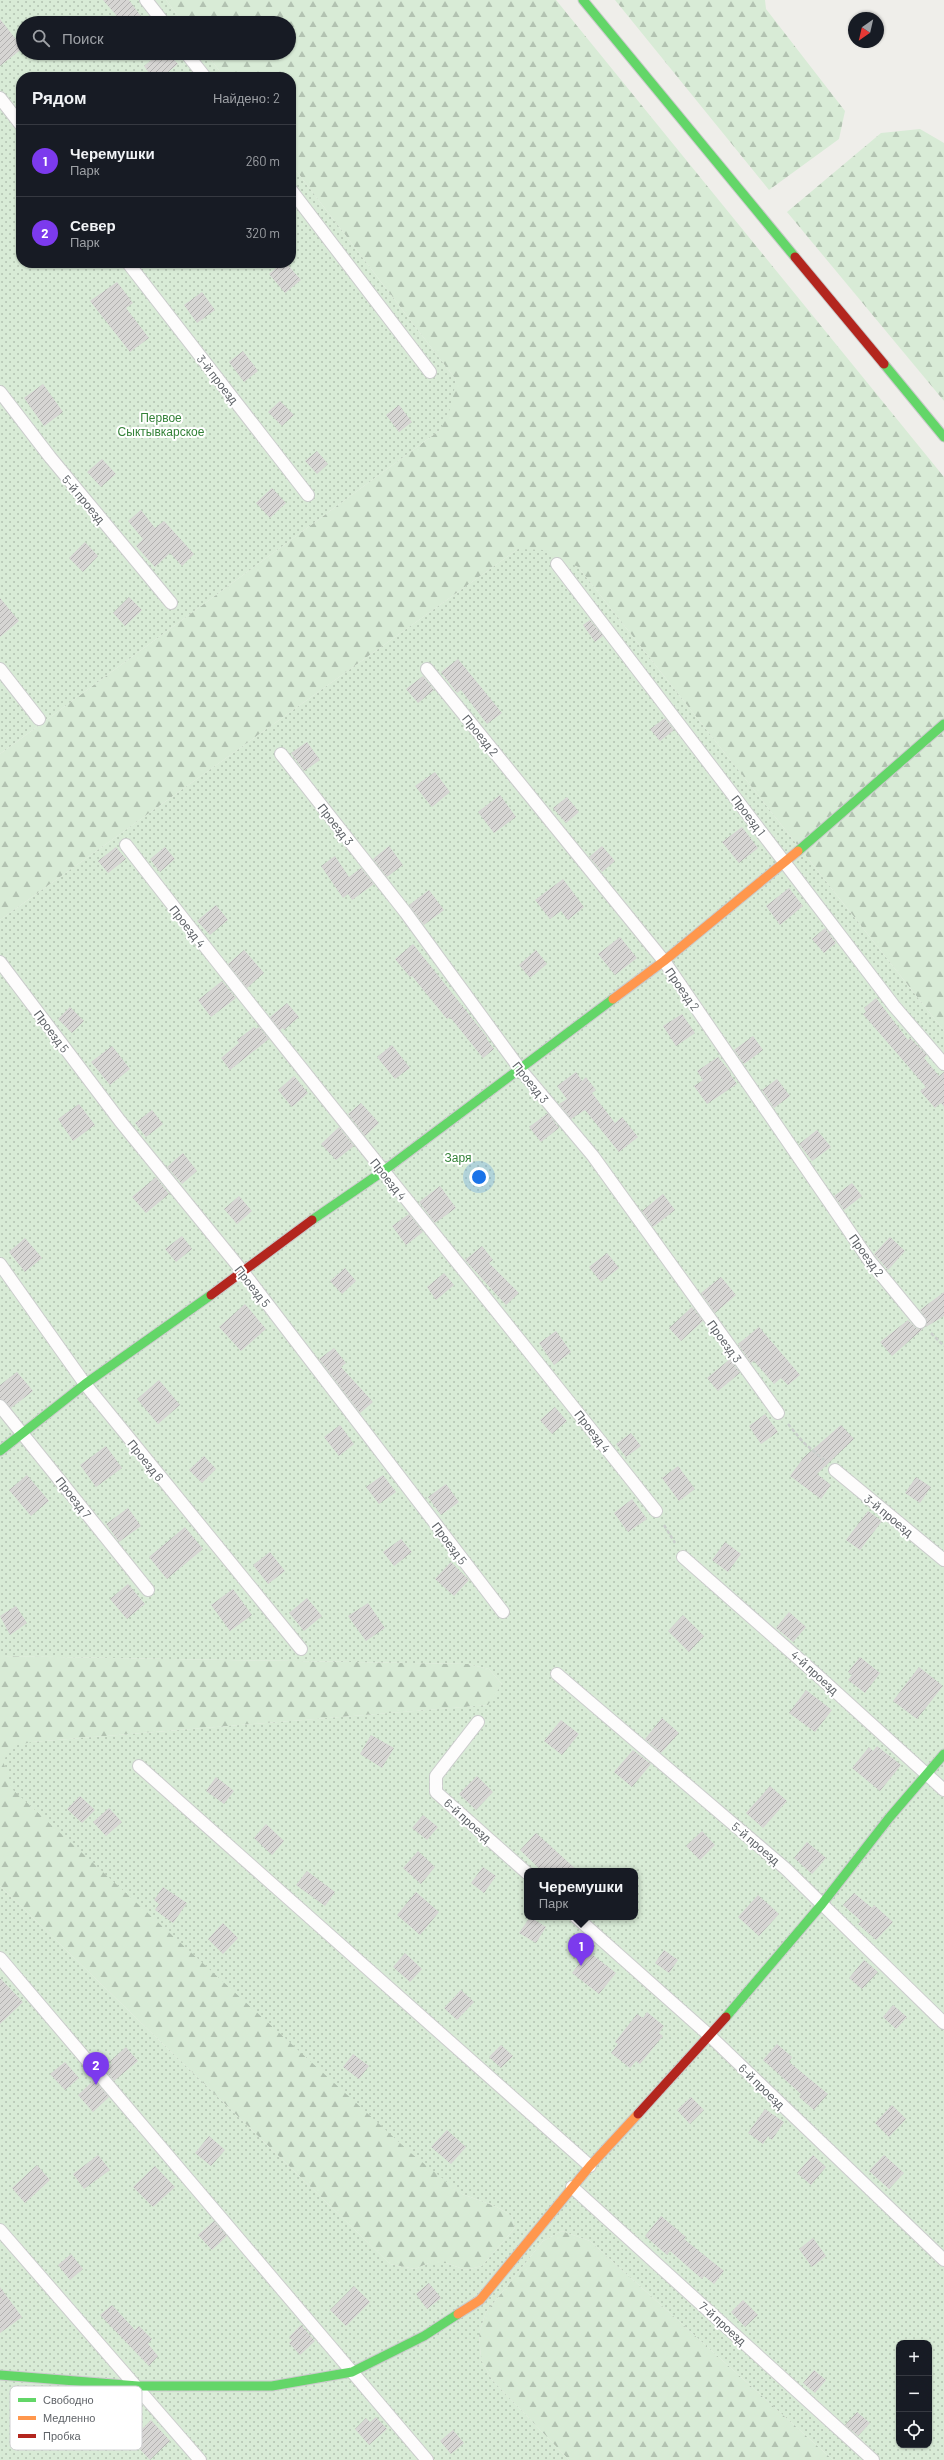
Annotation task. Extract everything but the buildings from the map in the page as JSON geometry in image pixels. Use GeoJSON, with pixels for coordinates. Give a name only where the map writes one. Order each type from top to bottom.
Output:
{"type":"FeatureCollection","features":[{"type":"Feature","properties":{"kind":"street"},"geometry":{"type":"LineString","coordinates":[[583,0],[944,437]]}},
{"type":"Feature","properties":{"kind":"street"},"geometry":{"type":"LineString","coordinates":[[0,1451],[24,1434],[85,1384],[243,1272],[313,1219],[382,1172],[664,962],[905,760],[944,724]]}},
{"type":"Feature","properties":{"kind":"street"},"geometry":{"type":"LineString","coordinates":[[0,2375],[138,2386],[272,2386],[352,2372],[424,2336],[480,2300],[590,2166],[710,2036],[822,1904],[944,1754]]}},
{"type":"Feature","properties":{"kind":"lane"},"geometry":{"type":"LineString","coordinates":[[146,0],[159,16]]}},
{"type":"Feature","properties":{"kind":"lane"},"geometry":{"type":"LineString","coordinates":[[192,60],[201,72]]}},
{"type":"Feature","properties":{"kind":"lane"},"geometry":{"type":"LineString","coordinates":[[0,98],[16,119]]}},
{"type":"Feature","properties":{"kind":"lane"},"geometry":{"type":"LineString","coordinates":[[296,197],[430,372]]}},
{"type":"Feature","properties":{"kind":"lane","name":"3-й проезд"},"geometry":{"type":"LineString","coordinates":[[132,268],[308,495]]}},
{"type":"Feature","properties":{"kind":"lane","name":"5-й проезд"},"geometry":{"type":"LineString","coordinates":[[0,392],[50,457],[171,603]]}},
{"type":"Feature","properties":{"kind":"lane","name":"Проезд 1"},"geometry":{"type":"LineString","coordinates":[[557,564],[894,1006],[944,1064]]}},
{"type":"Feature","properties":{"kind":"lane"},"geometry":{"type":"LineString","coordinates":[[0,669],[39,719]]}},
{"type":"Feature","properties":{"kind":"lane","name":"Проезд 2"},"geometry":{"type":"LineString","coordinates":[[427,669],[664,962],[869,1260],[920,1322]]}},
{"type":"Feature","properties":{"kind":"lane","name":"Проезд 3"},"geometry":{"type":"LineString","coordinates":[[280,754],[406,913],[520,1069],[593,1156],[778,1413]]}},
{"type":"Feature","properties":{"kind":"lane","name":"Проезд 4"},"geometry":{"type":"LineString","coordinates":[[126,845],[257,1015],[382,1172],[510,1326],[656,1511]]}},
{"type":"Feature","properties":{"kind":"lane","name":"Проезд 5"},"geometry":{"type":"LineString","coordinates":[[0,962],[120,1120],[243,1272],[503,1612]]}},
{"type":"Feature","properties":{"kind":"lane","name":"Проезд 6"},"geometry":{"type":"LineString","coordinates":[[0,1264],[85,1384],[301,1649]]}},
{"type":"Feature","properties":{"kind":"lane","name":"Проезд 7"},"geometry":{"type":"LineString","coordinates":[[0,1406],[148,1590]]}},
{"type":"Feature","properties":{"kind":"lane","name":"3-й проезд"},"geometry":{"type":"LineString","coordinates":[[835,1470],[944,1560]]}},
{"type":"Feature","properties":{"kind":"lane","name":"4-й проезд"},"geometry":{"type":"LineString","coordinates":[[683,1557],[927,1773],[944,1790]]}},
{"type":"Feature","properties":{"kind":"lane","name":"5-й проезд"},"geometry":{"type":"LineString","coordinates":[[557,1674],[786,1869],[944,2023]]}},
{"type":"Feature","properties":{"kind":"lane","name":"6-й проезд"},"geometry":{"type":"LineString","coordinates":[[478,1722],[436,1776],[436,1792],[524,1870]]}},
{"type":"Feature","properties":{"kind":"lane"},"geometry":{"type":"LineString","coordinates":[[139,1766],[590,2166]]}},
{"type":"Feature","properties":{"kind":"lane","name":"6-й проезд"},"geometry":{"type":"LineString","coordinates":[[579,1920],[710,2036],[944,2260]]}},
{"type":"Feature","properties":{"kind":"lane"},"geometry":{"type":"LineString","coordinates":[[0,1958],[427,2460]]}},
{"type":"Feature","properties":{"kind":"lane","name":"7-й проезд"},"geometry":{"type":"LineString","coordinates":[[572,2187],[874,2460]]}},
{"type":"Feature","properties":{"kind":"lane"},"geometry":{"type":"LineString","coordinates":[[0,2230],[138,2386]]}},
{"type":"Feature","properties":{"kind":"lane"},"geometry":{"type":"LineString","coordinates":[[142,2391],[200,2460]]}},
{"type":"Feature","properties":{"kind":"path"},"geometry":{"type":"LineString","coordinates":[[778,1413],[803,1442],[835,1470]]}},
{"type":"Feature","properties":{"kind":"path"},"geometry":{"type":"LineString","coordinates":[[656,1511],[683,1557]]}},
{"type":"Feature","properties":{"kind":"green space","name":"Первое Сыктывкарское"},"geometry":{"type":"Polygon","coordinates":[[[0,0],[166,0],[178,16],[16,16],[16,60],[211,60],[220,72],[16,72],[16,268],[296,268],[296,171],[456,380],[451,407],[440,430],[0,754],[0,0]]]}},
{"type":"Feature","properties":{"kind":"green space"},"geometry":{"type":"Polygon","coordinates":[[[166,0],[556,0],[944,477],[944,1031],[578,567],[518,549],[0,920],[0,754],[440,430],[456,380],[296,171],[296,72],[220,72],[211,60],[296,60],[296,16],[178,16],[166,0]]]}},
{"type":"Feature","properties":{"kind":"green space"},"geometry":{"type":"Polygon","coordinates":[[[615,0],[765,0],[766,9],[845,111],[839,139],[769,190],[615,0]]]}},
{"type":"Feature","properties":{"kind":"green space"},"geometry":{"type":"Polygon","coordinates":[[[920,129],[944,143],[944,401],[787,212],[881,133],[920,129]]]}},
{"type":"Feature","properties":{"kind":"green space","name":"Заря"},"geometry":{"type":"Polygon","coordinates":[[[518,549],[543,550],[578,567],[944,1031],[944,2460],[833,2460],[590,2241],[562,2231],[543,2241],[486,2312],[479,2333],[481,2360],[492,2380],[569,2460],[0,2460],[0,1886],[390,2264],[415,2269],[429,2263],[446,2263],[466,2270],[482,2266],[515,2228],[512,2216],[495,2206],[462,2194],[412,2154],[12,1789],[3,1761],[13,1746],[32,1742],[488,1705],[502,1684],[489,1669],[468,1664],[0,1656],[0,920],[518,549]]]}},
{"type":"Feature","properties":{"kind":"green space"},"geometry":{"type":"Polygon","coordinates":[[[0,1656],[468,1664],[489,1669],[502,1684],[489,1705],[32,1742],[462,2194],[495,2206],[512,2216],[515,2228],[482,2266],[466,2270],[446,2263],[429,2263],[415,2269],[390,2264],[0,1886],[0,1656]]]}},
{"type":"Feature","properties":{"kind":"green space"},"geometry":{"type":"Polygon","coordinates":[[[562,2231],[590,2241],[833,2460],[569,2460],[492,2380],[481,2360],[479,2333],[486,2312],[543,2241],[562,2231]]]}},
{"type":"Feature","properties":{"kind":"traffic: fast"},"geometry":{"type":"LineString","coordinates":[[583,0],[795,257]]}},
{"type":"Feature","properties":{"kind":"traffic: fast"},"geometry":{"type":"LineString","coordinates":[[884,364],[944,437]]}},
{"type":"Feature","properties":{"kind":"traffic: fast"},"geometry":{"type":"LineString","coordinates":[[798,851],[944,724]]}},
{"type":"Feature","properties":{"kind":"traffic: fast"},"geometry":{"type":"LineString","coordinates":[[312,1220],[382,1172],[613,999]]}},
{"type":"Feature","properties":{"kind":"traffic: fast"},"geometry":{"type":"LineString","coordinates":[[0,1451],[85,1384],[211,1295]]}},
{"type":"Feature","properties":{"kind":"traffic: fast"},"geometry":{"type":"LineString","coordinates":[[726,2017],[822,1904],[889,1818],[944,1754]]}},
{"type":"Feature","properties":{"kind":"traffic: fast"},"geometry":{"type":"LineString","coordinates":[[0,2375],[138,2386],[272,2386],[352,2372],[424,2336],[458,2314]]}},
{"type":"Feature","properties":{"kind":"traffic: slow"},"geometry":{"type":"LineString","coordinates":[[613,999],[664,961],[798,851]]}},
{"type":"Feature","properties":{"kind":"traffic: slow"},"geometry":{"type":"LineString","coordinates":[[458,2314],[480,2300],[590,2166],[638,2114]]}},
{"type":"Feature","properties":{"kind":"traffic: jam"},"geometry":{"type":"LineString","coordinates":[[795,257],[884,364]]}},
{"type":"Feature","properties":{"kind":"traffic: jam"},"geometry":{"type":"LineString","coordinates":[[211,1295],[312,1220]]}},
{"type":"Feature","properties":{"kind":"traffic: jam"},"geometry":{"type":"LineString","coordinates":[[638,2114],[726,2017]]}},
{"type":"Feature","properties":{"kind":"place","name":"Черемушки"},"geometry":{"type":"Point","coordinates":[581,1966]}},
{"type":"Feature","properties":{"kind":"place","name":"Север"},"geometry":{"type":"Point","coordinates":[96,2085]}}]}
